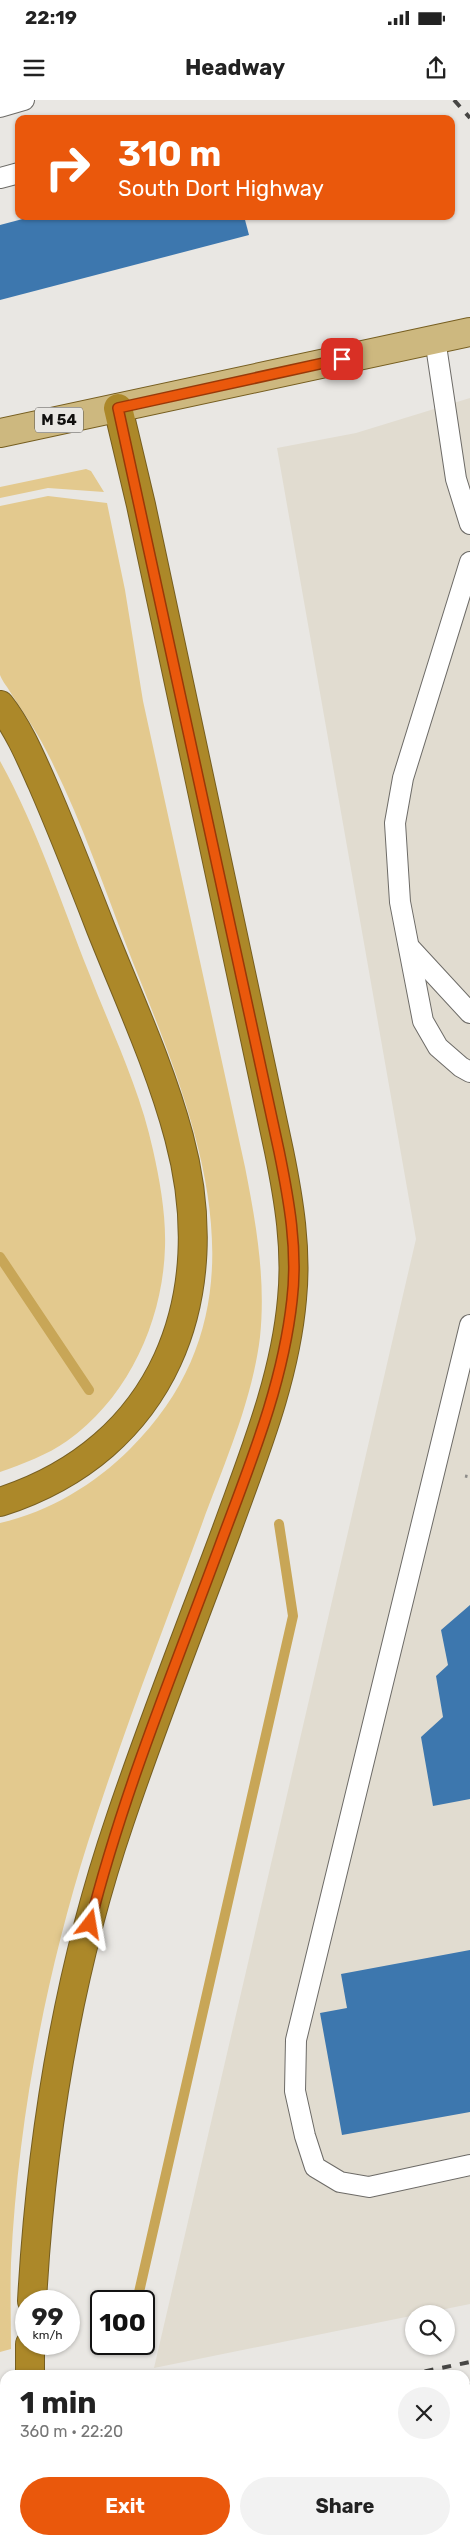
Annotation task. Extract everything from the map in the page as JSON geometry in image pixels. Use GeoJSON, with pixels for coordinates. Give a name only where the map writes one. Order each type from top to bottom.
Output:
{"type":"FeatureCollection","features":[{"type":"Feature","properties":{"kind":"highway"},"geometry":{"type":"LineString","coordinates":[[33,2290],[41,2183],[51,2110],[65,2032],[98,1892],[147,1742],[270,1409],[286,1341],[292,1299],[293,1247],[289,1204],[279,1151],[118,408]]}},
{"type":"Feature","properties":{"kind":"highway"},"geometry":{"type":"LineString","coordinates":[[0,705],[28,752],[50,801],[164,1086],[180,1138],[190,1194],[193,1244],[190,1288],[178,1337],[156,1384],[128,1422],[99,1450],[64,1474],[26,1494],[0,1502]]}},
{"type":"Feature","properties":{"kind":"highway"},"geometry":{"type":"LineString","coordinates":[[30,2355],[30,2370]]}},
{"type":"Feature","properties":{"kind":"main road","name":"M 54"},"geometry":{"type":"LineString","coordinates":[[0,433],[470,332]]}},
{"type":"Feature","properties":{"kind":"lane"},"geometry":{"type":"LineString","coordinates":[[0,107],[24,100]]}},
{"type":"Feature","properties":{"kind":"lane"},"geometry":{"type":"LineString","coordinates":[[0,178],[15,174]]}},
{"type":"Feature","properties":{"kind":"lane"},"geometry":{"type":"LineString","coordinates":[[435,339],[456,479],[470,524]]}},
{"type":"Feature","properties":{"kind":"lane"},"geometry":{"type":"LineString","coordinates":[[470,562],[403,778],[395,823],[400,902],[411,949],[423,1021],[438,1047],[461,1067],[470,1072]]}},
{"type":"Feature","properties":{"kind":"lane"},"geometry":{"type":"LineString","coordinates":[[411,949],[470,1013]]}},
{"type":"Feature","properties":{"kind":"lane"},"geometry":{"type":"LineString","coordinates":[[470,1325],[296,2040],[296,2091],[305,2136],[315,2167],[340,2182],[368,2186],[470,2165]]}},
{"type":"Feature","properties":{"kind":"path"},"geometry":{"type":"LineString","coordinates":[[465,1476],[470,1477]]}},
{"type":"Feature","properties":{"kind":"shaded area"},"geometry":{"type":"Polygon","coordinates":[[[470,398],[470,2304],[455,2307],[455,2305],[405,2305],[405,2317],[154,2368],[416,1239],[277,448],[356,433],[470,398]]]}},
{"type":"Feature","properties":{"kind":"shaded area"},"geometry":{"type":"Polygon","coordinates":[[[86,469],[91,471],[104,492],[48,488],[0,498],[0,487],[86,469]]]}},
{"type":"Feature","properties":{"kind":"shaded area"},"geometry":{"type":"Polygon","coordinates":[[[48,496],[107,503],[125,590],[143,701],[245,1167],[259,1251],[262,1315],[256,1361],[244,1409],[115,1762],[88,1842],[59,1945],[36,2050],[20,2156],[11,2263],[11,2349],[0,2352],[0,1523],[36,1512],[70,1495],[102,1474],[130,1449],[175,1393],[201,1334],[212,1273],[210,1210],[198,1147],[179,1084],[74,809],[42,743],[0,675],[0,506],[48,496]]]}},
{"type":"Feature","properties":{"kind":"shaded area"},"geometry":{"type":"Polygon","coordinates":[[[0,761],[26,812],[141,1105],[156,1162],[165,1223],[165,1247],[163,1275],[149,1330],[138,1356],[108,1403],[89,1423],[67,1441],[43,1455],[0,1472],[0,761]]]}},
{"type":"Feature","properties":{"kind":"building"},"geometry":{"type":"Polygon","coordinates":[[[19,220],[245,220],[249,235],[0,300],[0,225],[19,220]]]}},
{"type":"Feature","properties":{"kind":"building"},"geometry":{"type":"Polygon","coordinates":[[[470,1605],[470,1799],[433,1806],[421,1737],[443,1717],[436,1676],[448,1665],[441,1630],[470,1605]]]}},
{"type":"Feature","properties":{"kind":"building"},"geometry":{"type":"Polygon","coordinates":[[[470,1950],[470,2112],[342,2135],[320,2013],[347,2008],[341,1974],[470,1950]]]}},
{"type":"Feature","properties":{"kind":"waterway"},"geometry":{"type":"LineString","coordinates":[[0,1257],[89,1390]]}},
{"type":"Feature","properties":{"kind":"waterway"},"geometry":{"type":"LineString","coordinates":[[140,2290],[293,1616],[279,1524]]}},
{"type":"Feature","properties":{"kind":"railway"},"geometry":{"type":"LineString","coordinates":[[454,100],[470,118]]}},
{"type":"Feature","properties":{"kind":"railway"},"geometry":{"type":"LineString","coordinates":[[431,2370],[470,2362]]}},
{"type":"Feature","properties":{"kind":"route"},"geometry":{"type":"LineString","coordinates":[[90,1924],[119,1823],[147,1742],[258,1443],[275,1391],[286,1341],[292,1299],[294,1256],[289,1204],[279,1151],[145,524],[118,408],[342,359]]}}]}
